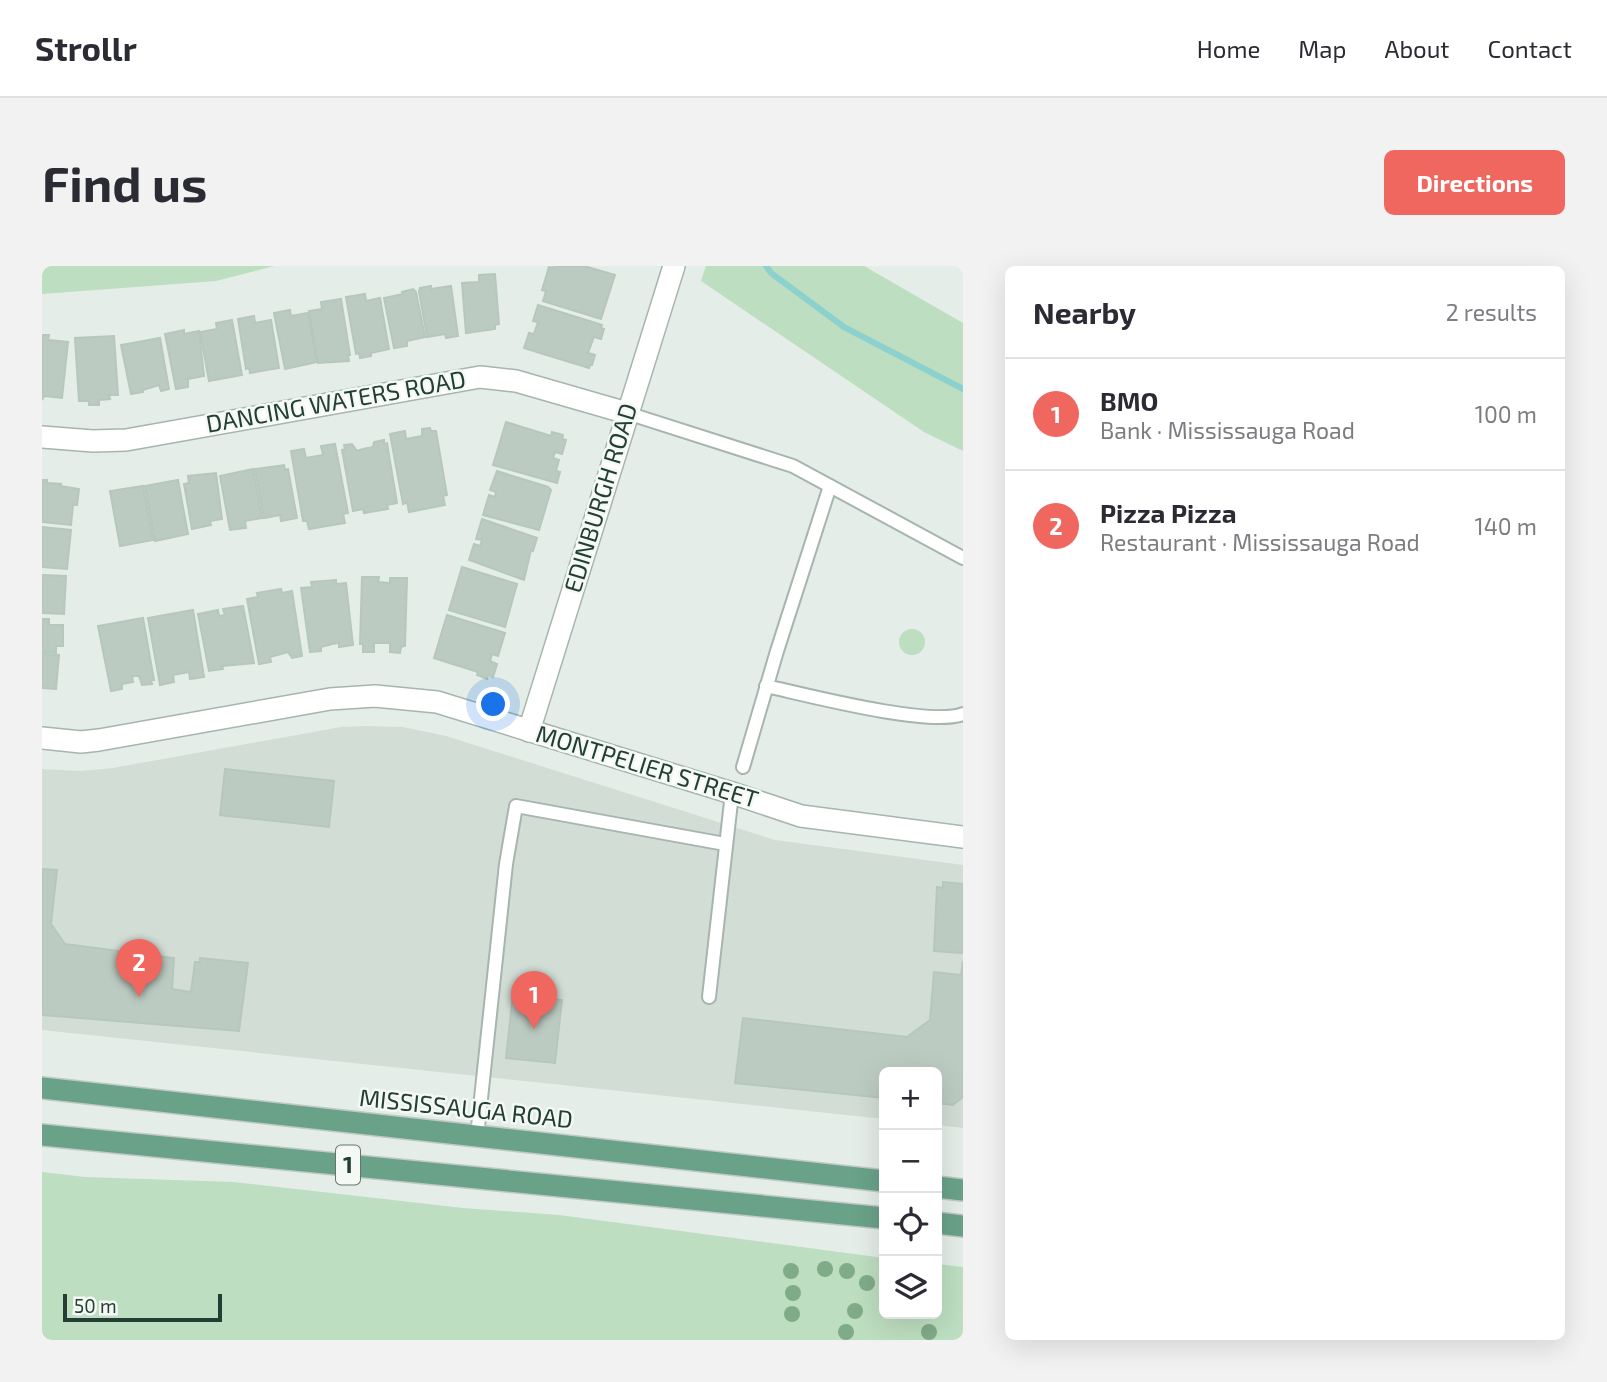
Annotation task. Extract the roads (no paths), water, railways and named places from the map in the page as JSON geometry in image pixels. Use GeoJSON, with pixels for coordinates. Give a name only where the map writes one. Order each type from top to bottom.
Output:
{"type":"FeatureCollection","features":[{"type":"Feature","properties":{"kind":"main road","name":"MISSISSAUGA ROAD"},"geometry":{"type":"LineString","coordinates":[[42,1088],[879,1180]]}},
{"type":"Feature","properties":{"kind":"main road","name":"1"},"geometry":{"type":"LineString","coordinates":[[42,1135],[879,1218]]}},
{"type":"Feature","properties":{"kind":"main road"},"geometry":{"type":"LineString","coordinates":[[942,1188],[963,1190]]}},
{"type":"Feature","properties":{"kind":"main road"},"geometry":{"type":"LineString","coordinates":[[942,1224],[963,1226]]}},
{"type":"Feature","properties":{"kind":"street","name":"EDINBURGH ROAD"},"geometry":{"type":"LineString","coordinates":[[529,731],[674,266]]}},
{"type":"Feature","properties":{"kind":"street","name":"DANCING WATERS ROAD"},"geometry":{"type":"LineString","coordinates":[[42,437],[93,441],[126,440],[480,377],[516,381],[627,413]]}},
{"type":"Feature","properties":{"kind":"street","name":"MONTPELIER STREET"},"geometry":{"type":"LineString","coordinates":[[42,738],[81,742],[99,740],[330,699],[375,695],[437,702],[801,816],[963,837]]}},
{"type":"Feature","properties":{"kind":"lane"},"geometry":{"type":"LineString","coordinates":[[627,413],[793,466],[963,558]]}},
{"type":"Feature","properties":{"kind":"lane"},"geometry":{"type":"LineString","coordinates":[[743,767],[766,686],[831,486]]}},
{"type":"Feature","properties":{"kind":"lane"},"geometry":{"type":"LineString","coordinates":[[766,686],[885,711],[942,718],[963,714]]}},
{"type":"Feature","properties":{"kind":"lane"},"geometry":{"type":"LineString","coordinates":[[709,997],[732,793]]}},
{"type":"Feature","properties":{"kind":"lane"},"geometry":{"type":"LineString","coordinates":[[477,1136],[506,864],[516,806],[725,844]]}},
{"type":"Feature","properties":{"kind":"waterway"},"geometry":{"type":"LineString","coordinates":[[766,266],[771,273],[844,327],[963,389]]}},
{"type":"Feature","properties":{"kind":"place","name":"Pizza Pizza"},"geometry":{"type":"Point","coordinates":[139,997]}},
{"type":"Feature","properties":{"kind":"place","name":"BMO"},"geometry":{"type":"Point","coordinates":[534,1029]}}]}
